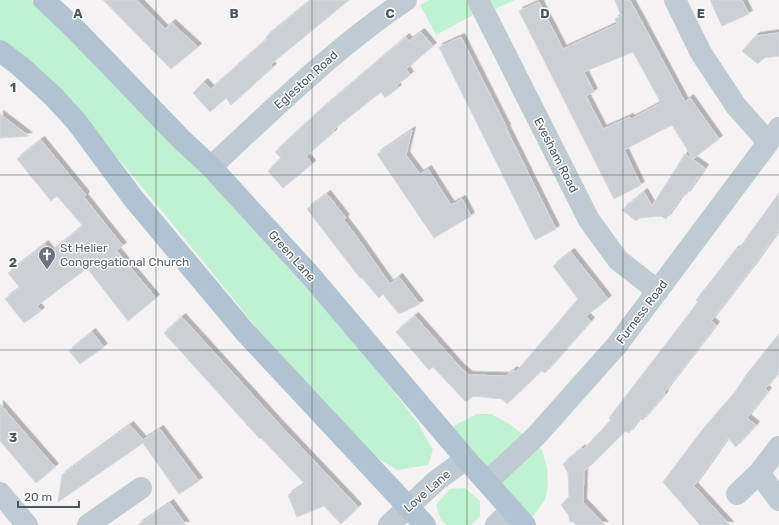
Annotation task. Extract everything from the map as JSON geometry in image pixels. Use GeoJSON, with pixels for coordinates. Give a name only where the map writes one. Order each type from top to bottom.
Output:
{"type":"FeatureCollection","features":[{"type":"Feature","properties":{"kind":"main road","name":"Green Lane"},"geometry":{"type":"LineString","coordinates":[[44,0],[76,30],[180,138],[211,167],[310,275],[466,459],[519,518]]}},
{"type":"Feature","properties":{"kind":"main road"},"geometry":{"type":"LineString","coordinates":[[0,51],[20,66],[54,96],[76,121],[133,198],[245,332],[426,525]]}},
{"type":"Feature","properties":{"kind":"street","name":"Egleston Road"},"geometry":{"type":"LineString","coordinates":[[211,167],[318,68],[382,16],[406,0]]}},
{"type":"Feature","properties":{"kind":"street","name":"Evesham Road"},"geometry":{"type":"LineString","coordinates":[[478,0],[589,220],[618,260],[658,291]]}},
{"type":"Feature","properties":{"kind":"street"},"geometry":{"type":"LineString","coordinates":[[675,0],[701,53],[736,106],[774,135]]}},
{"type":"Feature","properties":{"kind":"street","name":"Furness Road"},"geometry":{"type":"LineString","coordinates":[[487,482],[536,436],[617,345],[774,135]]}},
{"type":"Feature","properties":{"kind":"street"},"geometry":{"type":"LineString","coordinates":[[737,494],[759,473],[779,447]]}},
{"type":"Feature","properties":{"kind":"street","name":"Love Lane"},"geometry":{"type":"LineString","coordinates":[[389,525],[436,481],[466,459]]}},
{"type":"Feature","properties":{"kind":"street"},"geometry":{"type":"LineString","coordinates":[[759,473],[779,500]]}},
{"type":"Feature","properties":{"kind":"street"},"geometry":{"type":"LineString","coordinates":[[88,525],[141,488]]}},
{"type":"Feature","properties":{"kind":"street"},"geometry":{"type":"LineString","coordinates":[[0,493],[27,525]]}},
{"type":"Feature","properties":{"kind":"street"},"geometry":{"type":"LineString","coordinates":[[496,525],[519,518]]}},
{"type":"Feature","properties":{"kind":"green space"},"geometry":{"type":"Polygon","coordinates":[[[0,0],[31,0],[70,35],[327,305],[418,423],[433,450],[428,465],[397,470],[367,452],[260,332],[128,170],[45,76],[0,40],[0,0]]]}},
{"type":"Feature","properties":{"kind":"green space"},"geometry":{"type":"Polygon","coordinates":[[[430,0],[466,0],[473,15],[436,35],[420,5],[430,0]]]}},
{"type":"Feature","properties":{"kind":"green space"},"geometry":{"type":"Polygon","coordinates":[[[491,0],[515,0],[495,9],[491,0]]]}},
{"type":"Feature","properties":{"kind":"green space"},"geometry":{"type":"Polygon","coordinates":[[[477,414],[491,414],[510,424],[542,450],[547,467],[548,484],[545,500],[528,522],[447,430],[477,414]]]}},
{"type":"Feature","properties":{"kind":"green space"},"geometry":{"type":"Polygon","coordinates":[[[465,488],[480,501],[480,516],[471,525],[447,525],[441,520],[436,505],[450,489],[465,488]]]}},
{"type":"Feature","properties":{"kind":"building"},"geometry":{"type":"Polygon","coordinates":[[[103,0],[137,0],[165,29],[172,23],[198,47],[171,69],[103,0]]]}},
{"type":"Feature","properties":{"kind":"building"},"geometry":{"type":"Polygon","coordinates":[[[311,0],[349,0],[270,65],[273,67],[231,105],[226,98],[210,112],[193,93],[204,82],[211,89],[267,39],[266,37],[311,0]]]}},
{"type":"Feature","properties":{"kind":"building"},"geometry":{"type":"Polygon","coordinates":[[[615,0],[630,0],[685,102],[690,98],[719,139],[693,159],[672,125],[624,150],[641,185],[614,199],[519,11],[539,2],[563,49],[617,24],[615,19],[621,16],[615,0]],[[633,52],[584,72],[594,92],[586,96],[603,129],[630,117],[631,119],[661,103],[633,52]]]}},
{"type":"Feature","properties":{"kind":"building"},"geometry":{"type":"Polygon","coordinates":[[[710,0],[742,0],[749,14],[722,26],[710,0]]]}},
{"type":"Feature","properties":{"kind":"building"},"geometry":{"type":"Polygon","coordinates":[[[421,32],[433,46],[406,69],[410,75],[396,86],[398,88],[385,98],[381,92],[333,130],[334,132],[306,156],[312,164],[283,188],[268,171],[281,158],[275,152],[317,113],[406,37],[409,41],[421,32]]]}},
{"type":"Feature","properties":{"kind":"building"},"geometry":{"type":"Polygon","coordinates":[[[779,33],[779,56],[764,58],[758,64],[742,51],[756,36],[779,33]]]}},
{"type":"Feature","properties":{"kind":"building"},"geometry":{"type":"Polygon","coordinates":[[[461,37],[556,229],[535,240],[439,47],[461,37]]]}},
{"type":"Feature","properties":{"kind":"building"},"geometry":{"type":"Polygon","coordinates":[[[0,114],[29,136],[0,138],[0,114]]]}},
{"type":"Feature","properties":{"kind":"building"},"geometry":{"type":"Polygon","coordinates":[[[412,130],[406,155],[420,174],[428,169],[451,205],[462,199],[471,216],[434,238],[377,154],[412,130]]]}},
{"type":"Feature","properties":{"kind":"building","name":"St Helier Congregational Church"},"geometry":{"type":"Polygon","coordinates":[[[41,140],[86,195],[84,197],[123,246],[116,250],[156,298],[128,321],[87,268],[37,306],[41,311],[24,323],[5,299],[20,288],[8,273],[45,244],[51,252],[83,226],[57,196],[51,201],[17,159],[41,140]]]}},
{"type":"Feature","properties":{"kind":"building"},"geometry":{"type":"Polygon","coordinates":[[[685,154],[705,168],[686,195],[684,193],[666,219],[661,216],[640,218],[636,221],[622,210],[644,192],[652,206],[685,154]]]}},
{"type":"Feature","properties":{"kind":"building"},"geometry":{"type":"Polygon","coordinates":[[[779,193],[779,230],[711,321],[716,325],[664,393],[665,394],[643,420],[640,418],[629,433],[625,431],[584,471],[583,502],[605,525],[576,525],[574,522],[570,522],[569,516],[561,505],[569,497],[568,473],[563,464],[582,448],[583,450],[611,420],[609,418],[698,302],[696,300],[736,249],[738,250],[779,193]]]}},
{"type":"Feature","properties":{"kind":"building"},"geometry":{"type":"Polygon","coordinates":[[[327,194],[346,218],[344,220],[390,284],[399,277],[420,304],[399,314],[383,294],[379,298],[361,277],[360,278],[307,209],[327,194]]]}},
{"type":"Feature","properties":{"kind":"building"},"geometry":{"type":"Polygon","coordinates":[[[571,252],[608,299],[586,316],[591,321],[545,373],[541,371],[507,404],[502,399],[473,396],[466,402],[433,367],[429,370],[396,332],[415,316],[460,367],[469,375],[506,376],[514,370],[516,372],[578,299],[553,266],[571,252]]]}},
{"type":"Feature","properties":{"kind":"building"},"geometry":{"type":"Polygon","coordinates":[[[182,317],[282,427],[358,507],[341,524],[324,506],[297,517],[288,495],[305,484],[261,438],[260,439],[164,333],[182,317]]]}},
{"type":"Feature","properties":{"kind":"building"},"geometry":{"type":"Polygon","coordinates":[[[92,332],[104,347],[80,364],[69,351],[92,332]]]}},
{"type":"Feature","properties":{"kind":"building"},"geometry":{"type":"Polygon","coordinates":[[[779,334],[779,372],[765,389],[768,391],[747,418],[756,425],[736,447],[728,438],[694,486],[730,525],[700,525],[663,482],[703,429],[735,392],[746,375],[779,334]]]}},
{"type":"Feature","properties":{"kind":"building"},"geometry":{"type":"Polygon","coordinates":[[[0,404],[55,467],[36,483],[0,441],[0,404]]]}},
{"type":"Feature","properties":{"kind":"building"},"geometry":{"type":"Polygon","coordinates":[[[130,425],[143,440],[160,429],[199,481],[179,494],[143,443],[58,502],[62,475],[130,425]]]}},
{"type":"Feature","properties":{"kind":"building"},"geometry":{"type":"Polygon","coordinates":[[[170,503],[186,525],[138,525],[170,503]]]}},
{"type":"Feature","properties":{"kind":"place","name":"St Helier Congregational Church"},"geometry":{"type":"Point","coordinates":[47,270]}}]}
